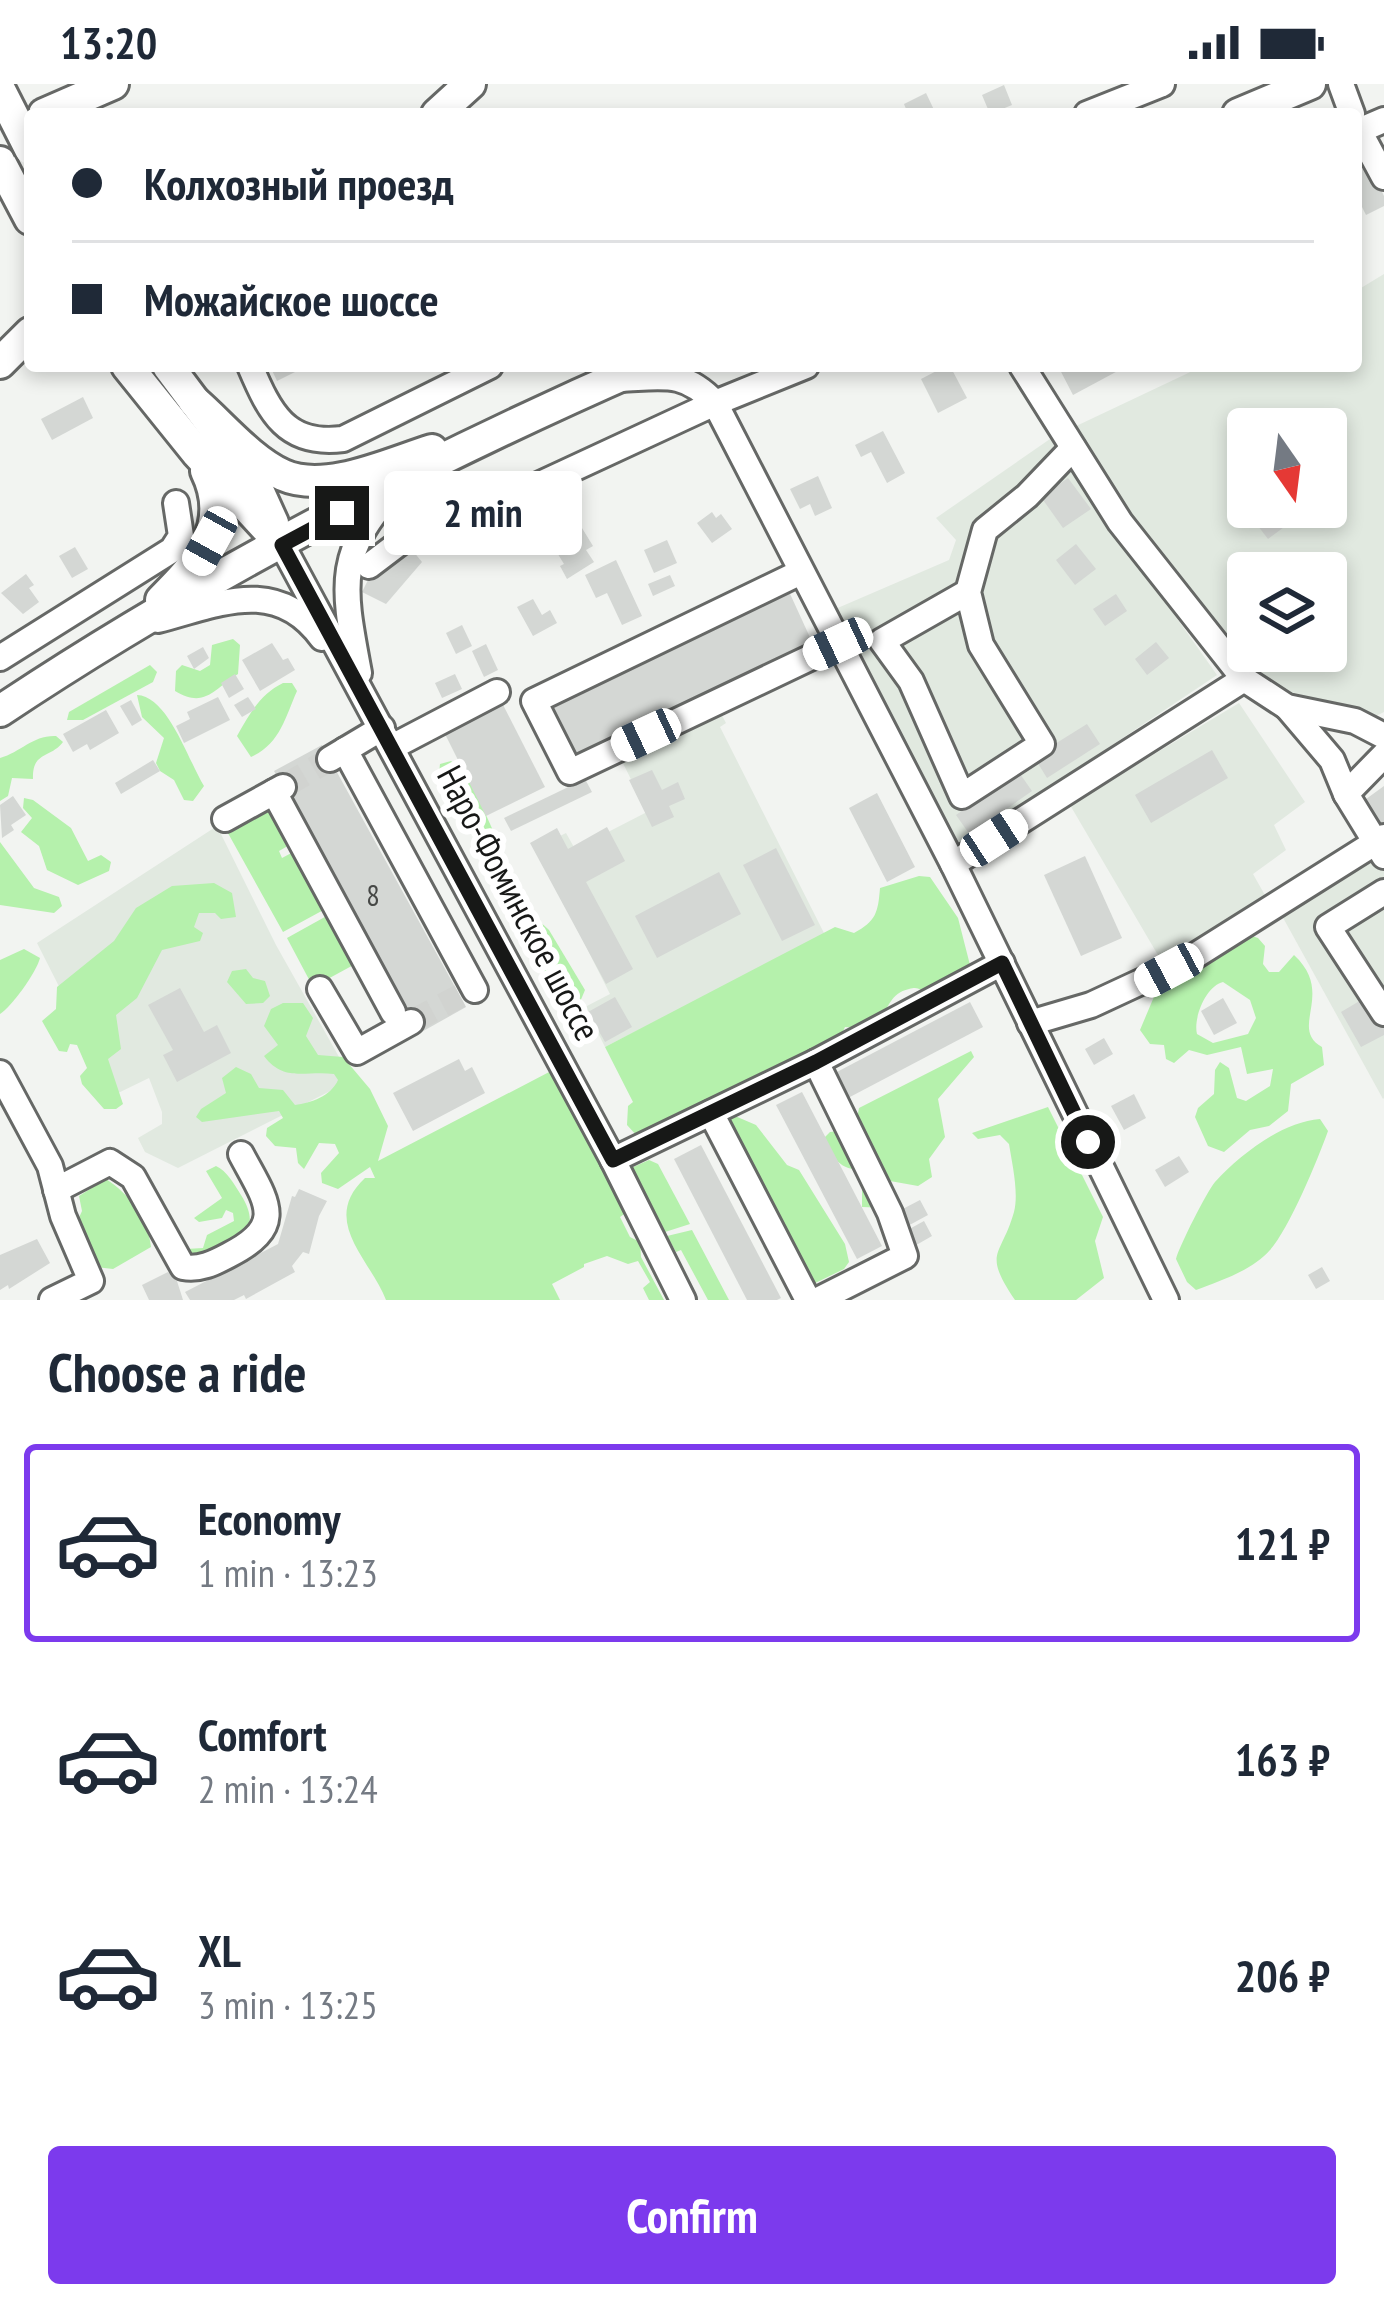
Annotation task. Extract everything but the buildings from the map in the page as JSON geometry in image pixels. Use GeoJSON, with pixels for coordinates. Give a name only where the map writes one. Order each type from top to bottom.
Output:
{"type":"FeatureCollection","features":[{"type":"Feature","properties":{"kind":"main road"},"geometry":{"type":"LineString","coordinates":[[58,108],[113,84]]}},
{"type":"Feature","properties":{"kind":"main road"},"geometry":{"type":"LineString","coordinates":[[444,108],[470,84]]}},
{"type":"Feature","properties":{"kind":"main road"},"geometry":{"type":"LineString","coordinates":[[1252,108],[1310,84]]}},
{"type":"Feature","properties":{"kind":"main road"},"geometry":{"type":"LineString","coordinates":[[0,90],[24,137]]}},
{"type":"Feature","properties":{"kind":"main road"},"geometry":{"type":"LineString","coordinates":[[0,162],[24,207]]}},
{"type":"Feature","properties":{"kind":"main road"},"geometry":{"type":"LineString","coordinates":[[0,364],[24,339]]}},
{"type":"Feature","properties":{"kind":"main road","name":"Наро-Фоминское шоссе"},"geometry":{"type":"LineString","coordinates":[[132,372],[282,545]]}},
{"type":"Feature","properties":{"kind":"main road","name":"Наро-Фоминское шоссе"},"geometry":{"type":"LineString","coordinates":[[172,372],[254,481],[282,545]]}},
{"type":"Feature","properties":{"kind":"main road"},"geometry":{"type":"LineString","coordinates":[[0,711],[136,626],[282,545],[630,372]]}},
{"type":"Feature","properties":{"kind":"main road"},"geometry":{"type":"LineString","coordinates":[[194,401],[271,468],[297,479],[352,474],[524,422]]}},
{"type":"Feature","properties":{"kind":"main road"},"geometry":{"type":"LineString","coordinates":[[136,626],[198,562],[210,541],[217,501],[197,452]]}},
{"type":"Feature","properties":{"kind":"street"},"geometry":{"type":"LineString","coordinates":[[1102,108],[1162,84]]}},
{"type":"Feature","properties":{"kind":"street"},"geometry":{"type":"LineString","coordinates":[[1362,138],[1384,177]]}},
{"type":"Feature","properties":{"kind":"street"},"geometry":{"type":"LineString","coordinates":[[253,372],[274,416],[289,430],[323,442],[343,439],[478,372]]}},
{"type":"Feature","properties":{"kind":"street"},"geometry":{"type":"LineString","coordinates":[[369,566],[423,525],[465,519],[791,372]]}},
{"type":"Feature","properties":{"kind":"street"},"geometry":{"type":"LineString","coordinates":[[1026,372],[1120,522],[1244,679],[1287,707],[1332,760],[1346,794],[1381,845],[1162,974],[1091,1005],[1030,1023]]}},
{"type":"Feature","properties":{"kind":"street"},"geometry":{"type":"LineString","coordinates":[[613,379],[674,376],[697,384],[715,403],[1002,963],[1166,1300]]}},
{"type":"Feature","properties":{"kind":"street"},"geometry":{"type":"LineString","coordinates":[[968,592],[882,641],[911,681],[962,796],[1042,744],[981,645],[968,592],[985,530],[1027,496],[1073,448]]}},
{"type":"Feature","properties":{"kind":"street"},"geometry":{"type":"LineString","coordinates":[[363,693],[350,620],[348,563],[365,526],[403,481]]}},
{"type":"Feature","properties":{"kind":"street"},"geometry":{"type":"LineString","coordinates":[[0,658],[172,550],[181,536],[176,503]]}},
{"type":"Feature","properties":{"kind":"street","name":"Наро-Фоминское шоссе"},"geometry":{"type":"LineString","coordinates":[[282,545],[613,1160],[683,1300]]}},
{"type":"Feature","properties":{"kind":"street"},"geometry":{"type":"LineString","coordinates":[[802,572],[533,701],[570,772],[838,644]]}},
{"type":"Feature","properties":{"kind":"street"},"geometry":{"type":"LineString","coordinates":[[136,626],[235,600],[274,601],[310,621],[363,693]]}},
{"type":"Feature","properties":{"kind":"street"},"geometry":{"type":"LineString","coordinates":[[952,864],[1244,679]]}},
{"type":"Feature","properties":{"kind":"street"},"geometry":{"type":"LineString","coordinates":[[497,692],[338,755],[468,993],[514,977]]}},
{"type":"Feature","properties":{"kind":"street"},"geometry":{"type":"LineString","coordinates":[[1287,707],[1380,728]]}},
{"type":"Feature","properties":{"kind":"street"},"geometry":{"type":"LineString","coordinates":[[1346,794],[1384,755]]}},
{"type":"Feature","properties":{"kind":"street"},"geometry":{"type":"LineString","coordinates":[[225,820],[279,790],[402,1017],[356,1052],[320,988]]}},
{"type":"Feature","properties":{"kind":"street"},"geometry":{"type":"LineString","coordinates":[[1384,892],[1328,927],[1384,1013]]}},
{"type":"Feature","properties":{"kind":"street"},"geometry":{"type":"LineString","coordinates":[[613,1160],[816,1062],[1002,963]]}},
{"type":"Feature","properties":{"kind":"street"},"geometry":{"type":"LineString","coordinates":[[816,1062],[890,1213],[905,1256],[818,1300]]}},
{"type":"Feature","properties":{"kind":"street"},"geometry":{"type":"LineString","coordinates":[[0,1073],[50,1166],[91,1281],[52,1300]]}},
{"type":"Feature","properties":{"kind":"street"},"geometry":{"type":"LineString","coordinates":[[711,1112],[808,1300]]}},
{"type":"Feature","properties":{"kind":"street"},"geometry":{"type":"LineString","coordinates":[[56,1190],[110,1162],[133,1177],[183,1268],[198,1268],[256,1242],[264,1227],[264,1198],[241,1154]]}},
{"type":"Feature","properties":{"kind":"shaded area"},"geometry":{"type":"Polygon","coordinates":[[[1384,274],[1384,712],[1376,716],[1271,694],[1253,672],[1347,672],[1347,552],[1227,552],[1227,640],[1130,520],[1072,428],[1190,372],[1362,372],[1362,287],[1384,274]]]}},
{"type":"Feature","properties":{"kind":"shaded area"},"geometry":{"type":"Polygon","coordinates":[[[1050,439],[1217,675],[961,846],[833,610],[949,560],[956,540],[936,518],[1050,439]]]}},
{"type":"Feature","properties":{"kind":"shaded area"},"geometry":{"type":"Polygon","coordinates":[[[1239,703],[1305,802],[1274,825],[1286,850],[1253,874],[1266,897],[1162,962],[1070,805],[1239,703]]]}},
{"type":"Feature","properties":{"kind":"shaded area"},"geometry":{"type":"Polygon","coordinates":[[[716,704],[726,723],[720,727],[825,935],[605,1047],[585,1007],[610,994],[536,848],[566,833],[575,849],[647,812],[619,755],[716,704]]]}},
{"type":"Feature","properties":{"kind":"shaded area"},"geometry":{"type":"Polygon","coordinates":[[[217,826],[276,945],[352,1080],[178,1168],[145,1152],[138,1138],[162,1124],[149,1078],[114,1095],[37,943],[217,826]]]}},
{"type":"Feature","properties":{"kind":"shaded area"},"geometry":{"type":"Polygon","coordinates":[[[1384,848],[1384,1098],[1383,1099],[1281,914],[1384,848]]]}},
{"type":"Feature","properties":{"kind":"green space"},"geometry":{"type":"Polygon","coordinates":[[[233,639],[240,645],[238,674],[202,697],[175,691],[176,671],[182,665],[200,671],[210,665],[212,645],[233,639]]]}},
{"type":"Feature","properties":{"kind":"green space"},"geometry":{"type":"Polygon","coordinates":[[[150,665],[157,672],[153,682],[83,720],[67,720],[69,712],[150,665]]]}},
{"type":"Feature","properties":{"kind":"green space"},"geometry":{"type":"Polygon","coordinates":[[[283,683],[292,683],[297,691],[285,720],[269,745],[251,757],[237,736],[262,699],[283,683]]]}},
{"type":"Feature","properties":{"kind":"green space"},"geometry":{"type":"Polygon","coordinates":[[[137,695],[158,706],[176,731],[204,786],[193,801],[184,800],[174,780],[160,771],[156,763],[164,738],[142,717],[137,695]]]}},
{"type":"Feature","properties":{"kind":"green space"},"geometry":{"type":"Polygon","coordinates":[[[56,736],[63,742],[39,759],[33,779],[12,778],[8,796],[0,801],[0,758],[40,738],[56,736]]]}},
{"type":"Feature","properties":{"kind":"green space"},"geometry":{"type":"Polygon","coordinates":[[[451,761],[468,775],[495,835],[495,844],[487,849],[473,837],[439,773],[440,764],[451,761]]]}},
{"type":"Feature","properties":{"kind":"green space"},"geometry":{"type":"Polygon","coordinates":[[[24,798],[71,828],[88,861],[101,855],[111,862],[109,871],[78,885],[47,870],[39,846],[21,832],[32,818],[23,808],[24,798]]]}},
{"type":"Feature","properties":{"kind":"green space"},"geometry":{"type":"Polygon","coordinates":[[[269,801],[293,843],[279,851],[282,858],[297,850],[329,907],[283,932],[224,826],[269,801]]]}},
{"type":"Feature","properties":{"kind":"green space"},"geometry":{"type":"Polygon","coordinates":[[[0,842],[34,888],[59,897],[62,906],[54,913],[0,905],[0,842]]]}},
{"type":"Feature","properties":{"kind":"green space"},"geometry":{"type":"Polygon","coordinates":[[[930,877],[958,918],[970,965],[956,978],[934,991],[915,988],[899,993],[872,1023],[845,1027],[836,1046],[772,1067],[638,1137],[627,1125],[628,1106],[633,1102],[605,1047],[835,927],[854,933],[874,915],[880,888],[930,877]]]}},
{"type":"Feature","properties":{"kind":"green space"},"geometry":{"type":"Polygon","coordinates":[[[214,883],[232,893],[236,917],[221,919],[215,913],[199,913],[194,927],[203,933],[200,941],[162,950],[137,998],[116,1015],[121,1049],[108,1059],[123,1104],[104,1109],[82,1084],[80,1076],[87,1068],[77,1045],[59,1051],[42,1021],[56,1009],[57,987],[114,941],[136,908],[172,886],[214,883]]]}},
{"type":"Feature","properties":{"kind":"green space"},"geometry":{"type":"Polygon","coordinates":[[[332,913],[359,962],[313,987],[287,938],[332,913]]]}},
{"type":"Feature","properties":{"kind":"green space"},"geometry":{"type":"Polygon","coordinates":[[[536,918],[549,930],[585,990],[577,1009],[568,1007],[526,944],[527,921],[536,918]]]}},
{"type":"Feature","properties":{"kind":"green space"},"geometry":{"type":"Polygon","coordinates":[[[1249,935],[1258,938],[1265,946],[1263,964],[1269,972],[1279,972],[1294,955],[1306,969],[1312,996],[1309,1030],[1322,1047],[1324,1065],[1291,1084],[1288,1111],[1269,1126],[1250,1130],[1224,1152],[1208,1146],[1195,1117],[1214,1094],[1220,1062],[1229,1068],[1237,1098],[1246,1101],[1270,1086],[1273,1069],[1247,1074],[1241,1047],[1207,1055],[1189,1050],[1174,1063],[1166,1059],[1164,1045],[1150,1044],[1140,1030],[1156,992],[1249,935]],[[1223,982],[1217,985],[1202,1004],[1197,1034],[1213,1043],[1248,1034],[1256,1018],[1250,1000],[1223,982]]]}},
{"type":"Feature","properties":{"kind":"green space"},"geometry":{"type":"Polygon","coordinates":[[[24,949],[40,958],[23,989],[0,1014],[0,960],[24,949]]]}},
{"type":"Feature","properties":{"kind":"green space"},"geometry":{"type":"Polygon","coordinates":[[[246,969],[253,978],[265,981],[270,996],[263,1003],[246,1004],[227,982],[232,971],[246,969]]]}},
{"type":"Feature","properties":{"kind":"green space"},"geometry":{"type":"Polygon","coordinates":[[[283,1003],[303,1003],[313,1018],[306,1036],[318,1055],[343,1057],[370,1089],[388,1126],[378,1161],[553,1070],[627,1212],[620,1217],[630,1237],[640,1242],[641,1257],[664,1300],[649,1300],[643,1288],[650,1282],[638,1261],[628,1264],[607,1256],[552,1284],[560,1300],[386,1300],[347,1225],[352,1194],[365,1178],[375,1178],[370,1167],[338,1189],[322,1183],[321,1173],[339,1153],[335,1144],[319,1143],[304,1169],[296,1148],[275,1146],[266,1136],[267,1128],[283,1118],[279,1111],[202,1122],[196,1117],[226,1093],[222,1078],[236,1067],[251,1074],[259,1088],[283,1090],[295,1105],[320,1098],[335,1086],[334,1074],[288,1073],[264,1056],[278,1045],[264,1026],[271,1009],[283,1003]]]}},
{"type":"Feature","properties":{"kind":"green space"},"geometry":{"type":"Polygon","coordinates":[[[971,1051],[974,1057],[938,1099],[945,1137],[929,1159],[932,1177],[918,1186],[890,1181],[899,1204],[862,1207],[862,1188],[872,1181],[864,1170],[838,1162],[824,1138],[830,1132],[855,1129],[859,1108],[971,1051]]]}},
{"type":"Feature","properties":{"kind":"green space"},"geometry":{"type":"Polygon","coordinates":[[[1048,1107],[1103,1217],[1095,1241],[1104,1278],[1076,1300],[1015,1300],[997,1263],[1015,1204],[1009,1144],[1000,1135],[978,1139],[972,1133],[1048,1107]]]}},
{"type":"Feature","properties":{"kind":"green space"},"geometry":{"type":"Polygon","coordinates":[[[728,1113],[756,1125],[787,1165],[799,1170],[845,1244],[849,1262],[844,1269],[805,1288],[721,1130],[728,1113]]]}},
{"type":"Feature","properties":{"kind":"green space"},"geometry":{"type":"Polygon","coordinates":[[[1320,1119],[1328,1131],[1278,1240],[1245,1269],[1196,1290],[1176,1259],[1215,1182],[1263,1141],[1291,1126],[1320,1119]]]}},
{"type":"Feature","properties":{"kind":"green space"},"geometry":{"type":"Polygon","coordinates":[[[649,1160],[658,1164],[690,1224],[665,1232],[631,1168],[649,1160]]]}},
{"type":"Feature","properties":{"kind":"green space"},"geometry":{"type":"Polygon","coordinates":[[[216,1166],[241,1195],[250,1223],[238,1240],[187,1260],[186,1249],[203,1248],[207,1235],[234,1221],[233,1213],[226,1210],[222,1218],[199,1222],[194,1218],[222,1198],[206,1171],[216,1166]]]}},
{"type":"Feature","properties":{"kind":"green space"},"geometry":{"type":"Polygon","coordinates":[[[106,1179],[136,1208],[151,1247],[113,1269],[96,1267],[77,1222],[82,1211],[79,1196],[106,1179]]]}},
{"type":"Feature","properties":{"kind":"green space"},"geometry":{"type":"Polygon","coordinates":[[[692,1230],[729,1300],[708,1300],[681,1250],[676,1252],[667,1236],[692,1230]]]}},
{"type":"Feature","properties":{"kind":"tunnel"},"geometry":{"type":"LineString","coordinates":[[283,787],[330,759]]}},
{"type":"Feature","properties":{"kind":"tunnel"},"geometry":{"type":"LineString","coordinates":[[411,1022],[460,996]]}},
{"type":"Feature","properties":{"kind":"route"},"geometry":{"type":"LineString","coordinates":[[342,513],[282,545],[613,1160],[816,1062],[1002,963],[1088,1142]]}}]}
